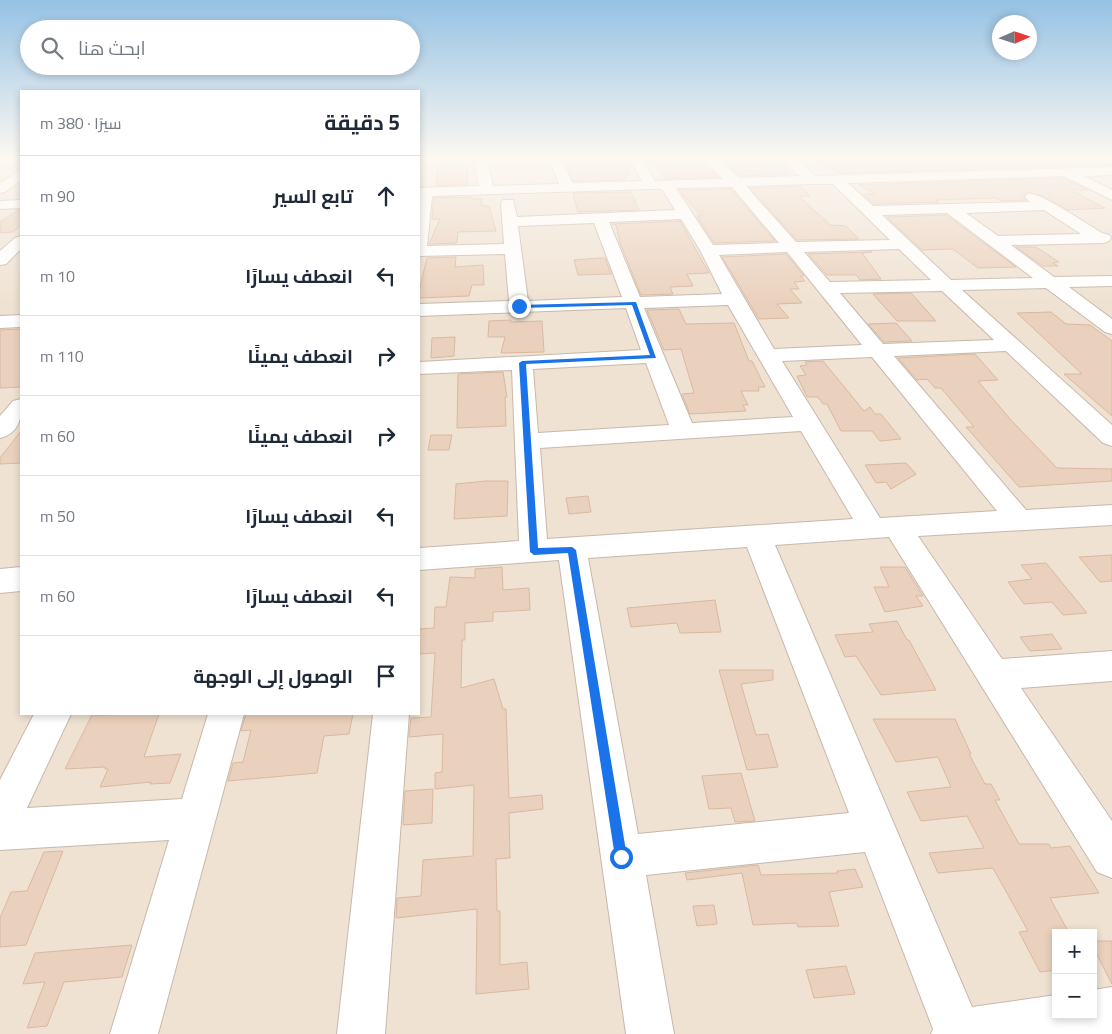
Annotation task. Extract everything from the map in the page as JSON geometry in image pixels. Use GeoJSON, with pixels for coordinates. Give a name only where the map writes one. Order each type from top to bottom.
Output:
{"type":"FeatureCollection","features":[{"type":"Feature","properties":{"kind":"street"},"geometry":{"type":"LineString","coordinates":[[420,228],[421,206]]}},
{"type":"Feature","properties":{"kind":"street"},"geometry":{"type":"LineString","coordinates":[[508,206],[519,306]]}},
{"type":"Feature","properties":{"kind":"street"},"geometry":{"type":"LineString","coordinates":[[677,206],[708,250],[734,298],[808,423],[993,675],[1112,857]]}},
{"type":"Feature","properties":{"kind":"street"},"geometry":{"type":"LineString","coordinates":[[756,206],[1019,520]]}},
{"type":"Feature","properties":{"kind":"street"},"geometry":{"type":"LineString","coordinates":[[863,206],[1112,438]]}},
{"type":"Feature","properties":{"kind":"street"},"geometry":{"type":"LineString","coordinates":[[868,211],[1040,206]]}},
{"type":"Feature","properties":{"kind":"street"},"geometry":{"type":"LineString","coordinates":[[1048,206],[1106,238]]}},
{"type":"Feature","properties":{"kind":"street"},"geometry":{"type":"LineString","coordinates":[[951,209],[1112,328]]}},
{"type":"Feature","properties":{"kind":"street"},"geometry":{"type":"LineString","coordinates":[[510,222],[684,214]]}},
{"type":"Feature","properties":{"kind":"street"},"geometry":{"type":"LineString","coordinates":[[600,218],[683,431]]}},
{"type":"Feature","properties":{"kind":"street"},"geometry":{"type":"LineString","coordinates":[[0,237],[20,237]]}},
{"type":"Feature","properties":{"kind":"street"},"geometry":{"type":"LineString","coordinates":[[994,241],[1106,238]]}},
{"type":"Feature","properties":{"kind":"street"},"geometry":{"type":"LineString","coordinates":[[0,260],[20,242]]}},
{"type":"Feature","properties":{"kind":"street"},"geometry":{"type":"LineString","coordinates":[[708,250],[903,244]]}},
{"type":"Feature","properties":{"kind":"street"},"geometry":{"type":"LineString","coordinates":[[420,252],[513,249]]}},
{"type":"Feature","properties":{"kind":"street"},"geometry":{"type":"LineString","coordinates":[[825,288],[1112,281]]}},
{"type":"Feature","properties":{"kind":"street"},"geometry":{"type":"LineString","coordinates":[[420,310],[734,298]]}},
{"type":"Feature","properties":{"kind":"street"},"geometry":{"type":"LineString","coordinates":[[0,322],[20,321]]}},
{"type":"Feature","properties":{"kind":"street"},"geometry":{"type":"LineString","coordinates":[[768,355],[1011,345]]}},
{"type":"Feature","properties":{"kind":"street"},"geometry":{"type":"LineString","coordinates":[[420,368],[654,356]]}},
{"type":"Feature","properties":{"kind":"street"},"geometry":{"type":"LineString","coordinates":[[522,363],[529,441],[534,552]]}},
{"type":"Feature","properties":{"kind":"street"},"geometry":{"type":"LineString","coordinates":[[0,431],[20,407]]}},
{"type":"Feature","properties":{"kind":"street"},"geometry":{"type":"LineString","coordinates":[[1082,410],[1112,409]]}},
{"type":"Feature","properties":{"kind":"street"},"geometry":{"type":"LineString","coordinates":[[529,441],[808,423]]}},
{"type":"Feature","properties":{"kind":"street"},"geometry":{"type":"LineString","coordinates":[[420,559],[757,536],[1112,515]]}},
{"type":"Feature","properties":{"kind":"street"},"geometry":{"type":"LineString","coordinates":[[757,536],[958,1034]]}},
{"type":"Feature","properties":{"kind":"street"},"geometry":{"type":"LineString","coordinates":[[572,550],[650,1034]]}},
{"type":"Feature","properties":{"kind":"street"},"geometry":{"type":"LineString","coordinates":[[0,581],[20,580]]}},
{"type":"Feature","properties":{"kind":"street"},"geometry":{"type":"LineString","coordinates":[[993,675],[1112,666]]}},
{"type":"Feature","properties":{"kind":"street"},"geometry":{"type":"LineString","coordinates":[[0,821],[53,715]]}},
{"type":"Feature","properties":{"kind":"street"},"geometry":{"type":"LineString","coordinates":[[134,1034],[226,715]]}},
{"type":"Feature","properties":{"kind":"street"},"geometry":{"type":"LineString","coordinates":[[361,1034],[391,715]]}},
{"type":"Feature","properties":{"kind":"street"},"geometry":{"type":"LineString","coordinates":[[0,830],[195,818]]}},
{"type":"Feature","properties":{"kind":"street"},"geometry":{"type":"LineString","coordinates":[[621,857],[876,832]]}},
{"type":"Feature","properties":{"kind":"street"},"geometry":{"type":"LineString","coordinates":[[1097,1013],[1112,1011]]}},
{"type":"Feature","properties":{"kind":"street"},"geometry":{"type":"LineString","coordinates":[[955,1034],[1057,1019]]}},
{"type":"Feature","properties":{"kind":"shaded area"},"geometry":{"type":"Polygon","coordinates":[[[0,206],[20,206],[20,715],[420,715],[420,206],[1112,206],[1112,1034],[0,1034],[0,206]]]}},
{"type":"Feature","properties":{"kind":"building"},"geometry":{"type":"Polygon","coordinates":[[[433,206],[489,206],[496,231],[458,232],[457,243],[429,244],[440,219],[432,219],[433,206]]]}},
{"type":"Feature","properties":{"kind":"building"},"geometry":{"type":"Polygon","coordinates":[[[576,206],[637,206],[639,210],[578,212],[576,206]]]}},
{"type":"Feature","properties":{"kind":"building"},"geometry":{"type":"Polygon","coordinates":[[[693,206],[746,206],[775,241],[714,243],[697,216],[701,216],[693,206]]]}},
{"type":"Feature","properties":{"kind":"building"},"geometry":{"type":"Polygon","coordinates":[[[766,206],[810,206],[830,225],[846,226],[859,239],[797,240],[766,206]]]}},
{"type":"Feature","properties":{"kind":"building"},"geometry":{"type":"Polygon","coordinates":[[[1061,206],[1102,206],[1105,208],[1068,210],[1061,206]]]}},
{"type":"Feature","properties":{"kind":"building"},"geometry":{"type":"Polygon","coordinates":[[[20,210],[20,226],[13,232],[0,233],[0,222],[20,210]]]}},
{"type":"Feature","properties":{"kind":"building"},"geometry":{"type":"Polygon","coordinates":[[[946,215],[1016,267],[978,268],[953,249],[922,250],[887,217],[946,215]]]}},
{"type":"Feature","properties":{"kind":"building"},"geometry":{"type":"Polygon","coordinates":[[[680,221],[709,273],[687,274],[693,286],[670,287],[673,294],[641,295],[620,243],[616,225],[612,224],[680,221]]]}},
{"type":"Feature","properties":{"kind":"building"},"geometry":{"type":"Polygon","coordinates":[[[1016,247],[1036,247],[1059,262],[1053,263],[1058,266],[1043,266],[1016,247]]]}},
{"type":"Feature","properties":{"kind":"building"},"geometry":{"type":"Polygon","coordinates":[[[872,252],[862,253],[881,279],[860,280],[856,275],[827,275],[808,254],[872,252]]]}},
{"type":"Feature","properties":{"kind":"building"},"geometry":{"type":"Polygon","coordinates":[[[786,254],[804,276],[800,276],[805,281],[794,282],[799,289],[790,289],[802,303],[777,304],[789,318],[759,319],[722,257],[786,254]]]}},
{"type":"Feature","properties":{"kind":"building"},"geometry":{"type":"Polygon","coordinates":[[[456,257],[455,267],[483,265],[484,285],[472,285],[469,296],[420,298],[420,287],[427,258],[456,257]]]}},
{"type":"Feature","properties":{"kind":"building"},"geometry":{"type":"Polygon","coordinates":[[[605,258],[611,274],[578,275],[574,260],[605,258]]]}},
{"type":"Feature","properties":{"kind":"building"},"geometry":{"type":"Polygon","coordinates":[[[911,293],[936,321],[897,321],[873,294],[911,293]]]}},
{"type":"Feature","properties":{"kind":"building"},"geometry":{"type":"Polygon","coordinates":[[[679,309],[686,324],[734,323],[749,361],[752,361],[765,387],[758,387],[759,391],[741,391],[748,405],[743,405],[746,411],[690,414],[682,394],[694,393],[681,349],[664,350],[647,310],[679,309]]]}},
{"type":"Feature","properties":{"kind":"building"},"geometry":{"type":"Polygon","coordinates":[[[1051,312],[1066,324],[1090,325],[1112,341],[1112,416],[1064,374],[1082,374],[1017,313],[1051,312]]]}},
{"type":"Feature","properties":{"kind":"building"},"geometry":{"type":"Polygon","coordinates":[[[511,320],[511,322],[542,321],[544,352],[501,353],[505,337],[488,337],[489,321],[511,320]]]}},
{"type":"Feature","properties":{"kind":"building"},"geometry":{"type":"Polygon","coordinates":[[[896,323],[912,341],[884,342],[868,324],[896,323]]]}},
{"type":"Feature","properties":{"kind":"building"},"geometry":{"type":"Polygon","coordinates":[[[20,329],[20,387],[0,388],[0,330],[20,329]]]}},
{"type":"Feature","properties":{"kind":"building"},"geometry":{"type":"Polygon","coordinates":[[[455,337],[454,356],[431,358],[432,338],[455,337]]]}},
{"type":"Feature","properties":{"kind":"building"},"geometry":{"type":"Polygon","coordinates":[[[975,354],[998,380],[978,381],[1010,419],[1057,468],[1112,469],[1112,481],[1019,487],[966,427],[974,427],[941,388],[935,388],[927,379],[917,380],[898,358],[975,354]]]}},
{"type":"Feature","properties":{"kind":"building"},"geometry":{"type":"Polygon","coordinates":[[[823,361],[864,411],[870,407],[875,414],[881,414],[901,439],[880,441],[872,431],[841,431],[827,404],[823,404],[818,397],[807,397],[797,376],[806,375],[800,366],[807,365],[805,362],[823,361]]]}},
{"type":"Feature","properties":{"kind":"building"},"geometry":{"type":"Polygon","coordinates":[[[503,372],[507,397],[505,397],[506,426],[457,428],[458,374],[503,372]]]}},
{"type":"Feature","properties":{"kind":"building"},"geometry":{"type":"Polygon","coordinates":[[[20,432],[20,463],[0,464],[0,458],[20,432]]]}},
{"type":"Feature","properties":{"kind":"building"},"geometry":{"type":"Polygon","coordinates":[[[431,435],[452,435],[449,450],[428,450],[431,435]]]}},
{"type":"Feature","properties":{"kind":"building"},"geometry":{"type":"Polygon","coordinates":[[[906,463],[916,474],[891,489],[886,482],[876,483],[865,465],[906,463]]]}},
{"type":"Feature","properties":{"kind":"building"},"geometry":{"type":"Polygon","coordinates":[[[508,481],[507,516],[454,519],[456,484],[508,481]]]}},
{"type":"Feature","properties":{"kind":"building"},"geometry":{"type":"Polygon","coordinates":[[[588,496],[591,512],[569,514],[566,498],[588,496]]]}},
{"type":"Feature","properties":{"kind":"building"},"geometry":{"type":"Polygon","coordinates":[[[1112,555],[1112,581],[1100,582],[1079,557],[1112,555]]]}},
{"type":"Feature","properties":{"kind":"building"},"geometry":{"type":"Polygon","coordinates":[[[1046,563],[1087,613],[1063,615],[1052,602],[1024,604],[1008,582],[1032,579],[1021,565],[1046,563]]]}},
{"type":"Feature","properties":{"kind":"building"},"geometry":{"type":"Polygon","coordinates":[[[502,567],[503,590],[529,588],[530,610],[493,612],[493,621],[465,623],[465,640],[462,640],[461,688],[494,679],[503,709],[506,709],[509,798],[542,795],[543,809],[509,813],[510,858],[496,859],[497,911],[500,911],[500,965],[527,962],[529,989],[476,994],[477,909],[396,918],[397,898],[421,896],[423,860],[473,856],[474,785],[435,789],[435,773],[442,772],[443,734],[409,737],[411,718],[431,717],[435,653],[420,654],[420,629],[434,628],[435,607],[446,607],[450,577],[475,578],[475,569],[502,567]]]}},
{"type":"Feature","properties":{"kind":"building"},"geometry":{"type":"Polygon","coordinates":[[[880,567],[905,567],[923,596],[916,596],[923,606],[885,612],[874,587],[889,587],[880,567]]]}},
{"type":"Feature","properties":{"kind":"building"},"geometry":{"type":"Polygon","coordinates":[[[715,600],[721,632],[680,633],[677,623],[631,627],[627,608],[715,600]]]}},
{"type":"Feature","properties":{"kind":"building"},"geometry":{"type":"Polygon","coordinates":[[[897,621],[936,690],[881,695],[856,656],[845,657],[835,635],[873,632],[869,624],[897,621]]]}},
{"type":"Feature","properties":{"kind":"building"},"geometry":{"type":"Polygon","coordinates":[[[1052,634],[1062,649],[1030,651],[1020,637],[1052,634]]]}},
{"type":"Feature","properties":{"kind":"building"},"geometry":{"type":"Polygon","coordinates":[[[719,670],[773,670],[773,680],[741,684],[756,735],[768,734],[778,767],[747,770],[719,670]]]}},
{"type":"Feature","properties":{"kind":"building"},"geometry":{"type":"Polygon","coordinates":[[[92,715],[159,715],[144,757],[181,754],[170,783],[150,784],[151,782],[100,787],[108,769],[105,769],[105,767],[65,769],[92,715]]]}},
{"type":"Feature","properties":{"kind":"building"},"geometry":{"type":"Polygon","coordinates":[[[246,715],[353,715],[349,734],[324,736],[317,773],[228,781],[233,763],[243,762],[251,730],[241,731],[246,715]]]}},
{"type":"Feature","properties":{"kind":"building"},"geometry":{"type":"Polygon","coordinates":[[[873,719],[955,719],[971,754],[969,754],[985,784],[991,784],[1000,800],[995,800],[1019,844],[1049,844],[1051,848],[1070,846],[1099,893],[1050,898],[1067,929],[1052,929],[1052,970],[1040,972],[1019,932],[1028,931],[993,868],[938,873],[929,853],[984,848],[967,816],[921,821],[907,792],[951,787],[938,757],[896,762],[873,719]]]}},
{"type":"Feature","properties":{"kind":"building"},"geometry":{"type":"Polygon","coordinates":[[[741,773],[755,821],[735,822],[731,808],[709,809],[702,776],[741,773]]]}},
{"type":"Feature","properties":{"kind":"building"},"geometry":{"type":"Polygon","coordinates":[[[433,789],[432,823],[403,825],[405,791],[433,789]]]}},
{"type":"Feature","properties":{"kind":"building"},"geometry":{"type":"Polygon","coordinates":[[[63,851],[26,945],[0,947],[0,918],[11,892],[27,891],[44,852],[63,851]]]}},
{"type":"Feature","properties":{"kind":"building"},"geometry":{"type":"Polygon","coordinates":[[[758,865],[761,875],[838,873],[837,871],[855,869],[863,887],[829,892],[839,926],[798,927],[797,923],[753,925],[742,873],[687,880],[685,873],[758,865]]]}},
{"type":"Feature","properties":{"kind":"building"},"geometry":{"type":"Polygon","coordinates":[[[714,905],[717,924],[697,926],[693,906],[714,905]]]}},
{"type":"Feature","properties":{"kind":"building"},"geometry":{"type":"Polygon","coordinates":[[[1097,941],[1112,941],[1112,984],[1097,955],[1097,941]]]}},
{"type":"Feature","properties":{"kind":"building"},"geometry":{"type":"Polygon","coordinates":[[[132,945],[122,977],[64,982],[47,1026],[27,1028],[45,982],[23,984],[35,953],[132,945]]]}},
{"type":"Feature","properties":{"kind":"building"},"geometry":{"type":"Polygon","coordinates":[[[846,966],[855,994],[814,998],[806,970],[846,966]]]}},
{"type":"Feature","properties":{"kind":"route"},"geometry":{"type":"LineString","coordinates":[[519,306],[634,303],[654,356],[522,363],[529,441],[534,552],[572,550],[621,857]]}}]}
